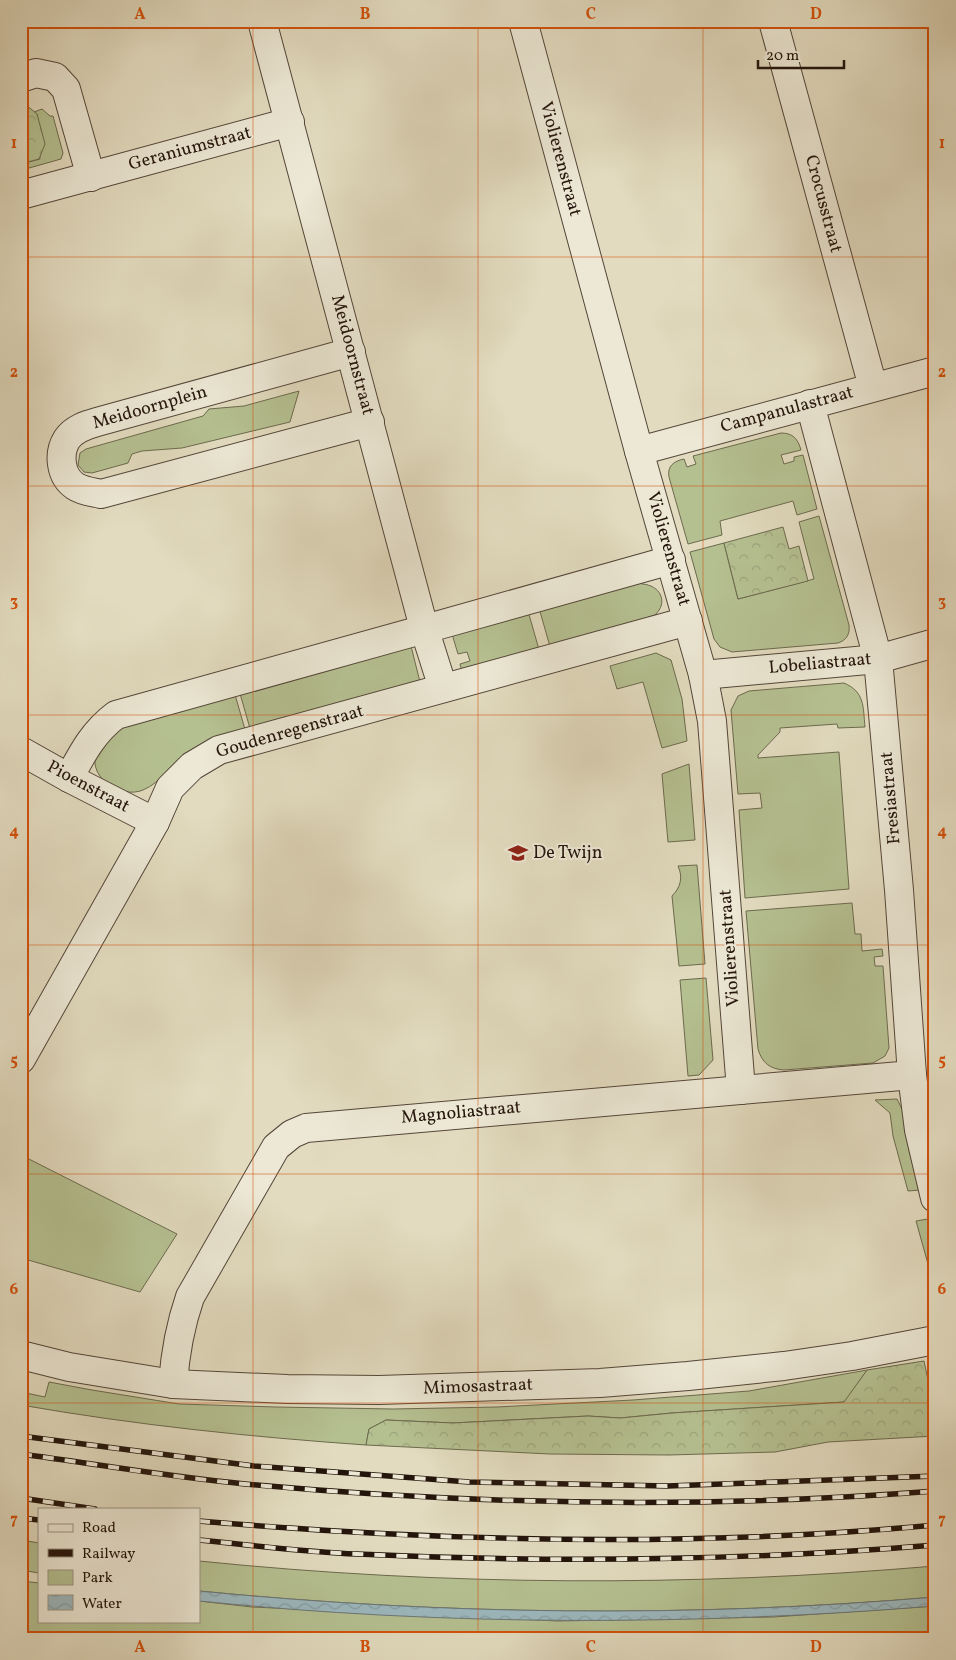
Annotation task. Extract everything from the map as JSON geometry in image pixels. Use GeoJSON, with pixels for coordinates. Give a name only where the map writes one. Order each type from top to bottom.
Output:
{"type":"FeatureCollection","features":[{"type":"Feature","properties":{"kind":"street","name":"Meidoornstraat"},"geometry":{"type":"LineString","coordinates":[[262,21],[424,628],[444,688]]}},
{"type":"Feature","properties":{"kind":"street","name":"Violierenstraat"},"geometry":{"type":"LineString","coordinates":[[523,21],[639,450],[704,675],[712,721],[741,1090]]}},
{"type":"Feature","properties":{"kind":"street","name":"Crocusstraat"},"geometry":{"type":"LineString","coordinates":[[773,21],[873,387]]}},
{"type":"Feature","properties":{"kind":"street"},"geometry":{"type":"LineString","coordinates":[[21,78],[36,73],[55,77],[66,89],[91,176]]}},
{"type":"Feature","properties":{"kind":"street","name":"Geraniumstraat"},"geometry":{"type":"LineString","coordinates":[[21,194],[290,122]]}},
{"type":"Feature","properties":{"kind":"street","name":"Meidoornplein"},"geometry":{"type":"LineString","coordinates":[[351,352],[80,428],[67,439],[62,453],[62,468],[67,479],[73,485],[83,490],[101,494],[370,422]]}},
{"type":"Feature","properties":{"kind":"street","name":"Campanulastraat"},"geometry":{"type":"LineString","coordinates":[[639,450],[935,370]]}},
{"type":"Feature","properties":{"kind":"street","name":"Fresiastraat"},"geometry":{"type":"LineString","coordinates":[[810,404],[878,659],[899,890],[912,1075],[918,1130],[935,1198]]}},
{"type":"Feature","properties":{"kind":"street"},"geometry":{"type":"LineString","coordinates":[[69,778],[89,742],[103,725],[116,715],[671,560]]}},
{"type":"Feature","properties":{"kind":"street","name":"Goudenregenstraat"},"geometry":{"type":"LineString","coordinates":[[24,1046],[154,822],[170,788],[192,766],[219,750],[688,621]]}},
{"type":"Feature","properties":{"kind":"street","name":"Lobeliastraat"},"geometry":{"type":"LineString","coordinates":[[704,675],[878,659],[935,644]]}},
{"type":"Feature","properties":{"kind":"street","name":"Pioenstraat"},"geometry":{"type":"LineString","coordinates":[[21,751],[154,822]]}},
{"type":"Feature","properties":{"kind":"street","name":"Magnoliastraat"},"geometry":{"type":"LineString","coordinates":[[173,1384],[175,1355],[182,1322],[190,1298],[276,1147],[292,1134],[306,1128],[323,1125],[912,1075]]}},
{"type":"Feature","properties":{"kind":"street","name":"Mimosastraat"},"geometry":{"type":"LineString","coordinates":[[21,1355],[69,1367],[173,1384],[287,1389],[379,1390],[600,1382],[688,1376],[784,1366],[852,1356],[935,1340]]}},
{"type":"Feature","properties":{"kind":"green space"},"geometry":{"type":"Polygon","coordinates":[[[25,104],[37,114],[45,144],[39,159],[21,164],[21,105],[25,104]]]}},
{"type":"Feature","properties":{"kind":"green space"},"geometry":{"type":"Polygon","coordinates":[[[42,109],[50,116],[53,116],[63,153],[61,159],[22,170],[21,164],[40,159],[37,114],[34,112],[42,109]]]}},
{"type":"Feature","properties":{"kind":"green space"},"geometry":{"type":"Polygon","coordinates":[[[299,391],[290,422],[182,448],[142,451],[132,454],[128,463],[92,473],[84,472],[78,465],[80,453],[86,449],[203,416],[209,409],[244,406],[299,391]]]}},
{"type":"Feature","properties":{"kind":"green space"},"geometry":{"type":"Polygon","coordinates":[[[781,433],[792,435],[798,443],[801,450],[781,455],[784,464],[794,461],[794,457],[803,455],[817,509],[797,515],[793,501],[720,521],[722,535],[688,544],[669,477],[670,467],[677,461],[684,459],[687,467],[696,464],[693,456],[781,433]]]}},
{"type":"Feature","properties":{"kind":"green space"},"geometry":{"type":"Polygon","coordinates":[[[819,516],[849,625],[846,638],[838,643],[732,652],[720,647],[714,639],[690,552],[724,543],[738,599],[814,579],[799,522],[819,516]]]}},
{"type":"Feature","properties":{"kind":"green space"},"geometry":{"type":"Polygon","coordinates":[[[783,527],[789,549],[799,546],[808,581],[738,599],[724,543],[783,527]]]}},
{"type":"Feature","properties":{"kind":"green space"},"geometry":{"type":"Polygon","coordinates":[[[642,580],[642,584],[654,587],[658,591],[662,600],[659,610],[655,615],[551,650],[539,608],[642,580]]]}},
{"type":"Feature","properties":{"kind":"green space"},"geometry":{"type":"Polygon","coordinates":[[[528,611],[540,653],[462,671],[460,664],[470,661],[467,652],[458,654],[452,634],[528,611]]]}},
{"type":"Feature","properties":{"kind":"green space"},"geometry":{"type":"Polygon","coordinates":[[[411,646],[420,682],[251,732],[239,690],[411,646]]]}},
{"type":"Feature","properties":{"kind":"green space"},"geometry":{"type":"Polygon","coordinates":[[[656,653],[671,660],[682,699],[687,741],[662,748],[643,682],[617,689],[610,666],[656,653]]]}},
{"type":"Feature","properties":{"kind":"green space"},"geometry":{"type":"Polygon","coordinates":[[[844,683],[856,691],[862,701],[865,727],[838,728],[837,724],[780,728],[780,732],[758,755],[758,758],[839,752],[849,889],[745,898],[739,810],[762,808],[760,793],[738,794],[731,710],[738,696],[749,691],[844,683]]]}},
{"type":"Feature","properties":{"kind":"green space"},"geometry":{"type":"Polygon","coordinates":[[[234,691],[246,733],[188,754],[176,762],[155,783],[143,790],[126,792],[117,789],[102,779],[97,771],[96,753],[113,727],[234,691]]]}},
{"type":"Feature","properties":{"kind":"green space"},"geometry":{"type":"Polygon","coordinates":[[[689,764],[695,840],[668,842],[662,774],[689,764]]]}},
{"type":"Feature","properties":{"kind":"green space"},"geometry":{"type":"Polygon","coordinates":[[[697,865],[705,964],[679,966],[672,896],[680,882],[678,866],[697,865]]]}},
{"type":"Feature","properties":{"kind":"green space"},"geometry":{"type":"Polygon","coordinates":[[[852,903],[855,934],[861,934],[862,951],[882,949],[883,956],[874,957],[875,966],[883,966],[889,1048],[885,1056],[873,1063],[784,1070],[771,1067],[764,1062],[758,1049],[746,911],[852,903]]]}},
{"type":"Feature","properties":{"kind":"green space"},"geometry":{"type":"Polygon","coordinates":[[[706,978],[713,1060],[699,1075],[688,1076],[680,980],[706,978]]]}},
{"type":"Feature","properties":{"kind":"green space"},"geometry":{"type":"Polygon","coordinates":[[[897,1099],[903,1111],[909,1150],[920,1190],[908,1191],[893,1136],[890,1113],[875,1100],[897,1099]]]}},
{"type":"Feature","properties":{"kind":"green space"},"geometry":{"type":"Polygon","coordinates":[[[21,1155],[177,1234],[140,1292],[21,1258],[21,1155]]]}},
{"type":"Feature","properties":{"kind":"green space"},"geometry":{"type":"Polygon","coordinates":[[[928,1219],[935,1243],[935,1289],[916,1221],[928,1219]]]}},
{"type":"Feature","properties":{"kind":"green space"},"geometry":{"type":"Polygon","coordinates":[[[924,1361],[928,1380],[934,1380],[935,1383],[935,1436],[828,1442],[775,1452],[669,1455],[550,1454],[366,1445],[369,1429],[386,1420],[453,1423],[588,1416],[620,1418],[844,1402],[867,1370],[924,1361]]]}},
{"type":"Feature","properties":{"kind":"green space"},"geometry":{"type":"Polygon","coordinates":[[[867,1370],[845,1402],[620,1418],[588,1416],[453,1423],[386,1420],[369,1429],[366,1445],[193,1430],[21,1405],[21,1392],[45,1397],[49,1382],[179,1404],[393,1409],[497,1407],[633,1400],[749,1391],[867,1370]]]}},
{"type":"Feature","properties":{"kind":"green space"},"geometry":{"type":"Polygon","coordinates":[[[21,1540],[38,1543],[38,1573],[21,1570],[21,1540]]]}},
{"type":"Feature","properties":{"kind":"green space"},"geometry":{"type":"Polygon","coordinates":[[[200,1561],[383,1575],[567,1581],[751,1578],[935,1566],[935,1597],[843,1604],[659,1611],[567,1611],[382,1605],[200,1591],[200,1561]]]}},
{"type":"Feature","properties":{"kind":"green space"},"geometry":{"type":"Polygon","coordinates":[[[21,1581],[38,1583],[38,1622],[200,1622],[200,1601],[252,1607],[558,1621],[773,1617],[935,1606],[935,1639],[21,1639],[21,1581]]]}},
{"type":"Feature","properties":{"kind":"water"},"geometry":{"type":"Polygon","coordinates":[[[200,1591],[382,1605],[567,1611],[751,1608],[935,1597],[935,1606],[843,1613],[659,1620],[475,1619],[291,1609],[200,1601],[200,1591]]]}},
{"type":"Feature","properties":{"kind":"railway"},"geometry":{"type":"LineString","coordinates":[[21,1436],[254,1466],[469,1482],[667,1486],[935,1476]]}},
{"type":"Feature","properties":{"kind":"railway"},"geometry":{"type":"LineString","coordinates":[[21,1454],[245,1484],[331,1491],[504,1500],[676,1502],[849,1497],[935,1491]]}},
{"type":"Feature","properties":{"kind":"railway"},"geometry":{"type":"LineString","coordinates":[[21,1498],[88,1508]]}},
{"type":"Feature","properties":{"kind":"railway"},"geometry":{"type":"LineString","coordinates":[[21,1518],[38,1520]]}},
{"type":"Feature","properties":{"kind":"railway"},"geometry":{"type":"LineString","coordinates":[[200,1521],[383,1534],[567,1540],[751,1537],[935,1525]]}},
{"type":"Feature","properties":{"kind":"railway"},"geometry":{"type":"LineString","coordinates":[[200,1540],[337,1553],[502,1559],[719,1557],[935,1545]]}},
{"type":"Feature","properties":{"kind":"place","name":"De Twijn"},"geometry":{"type":"Point","coordinates":[518,853]}}]}
